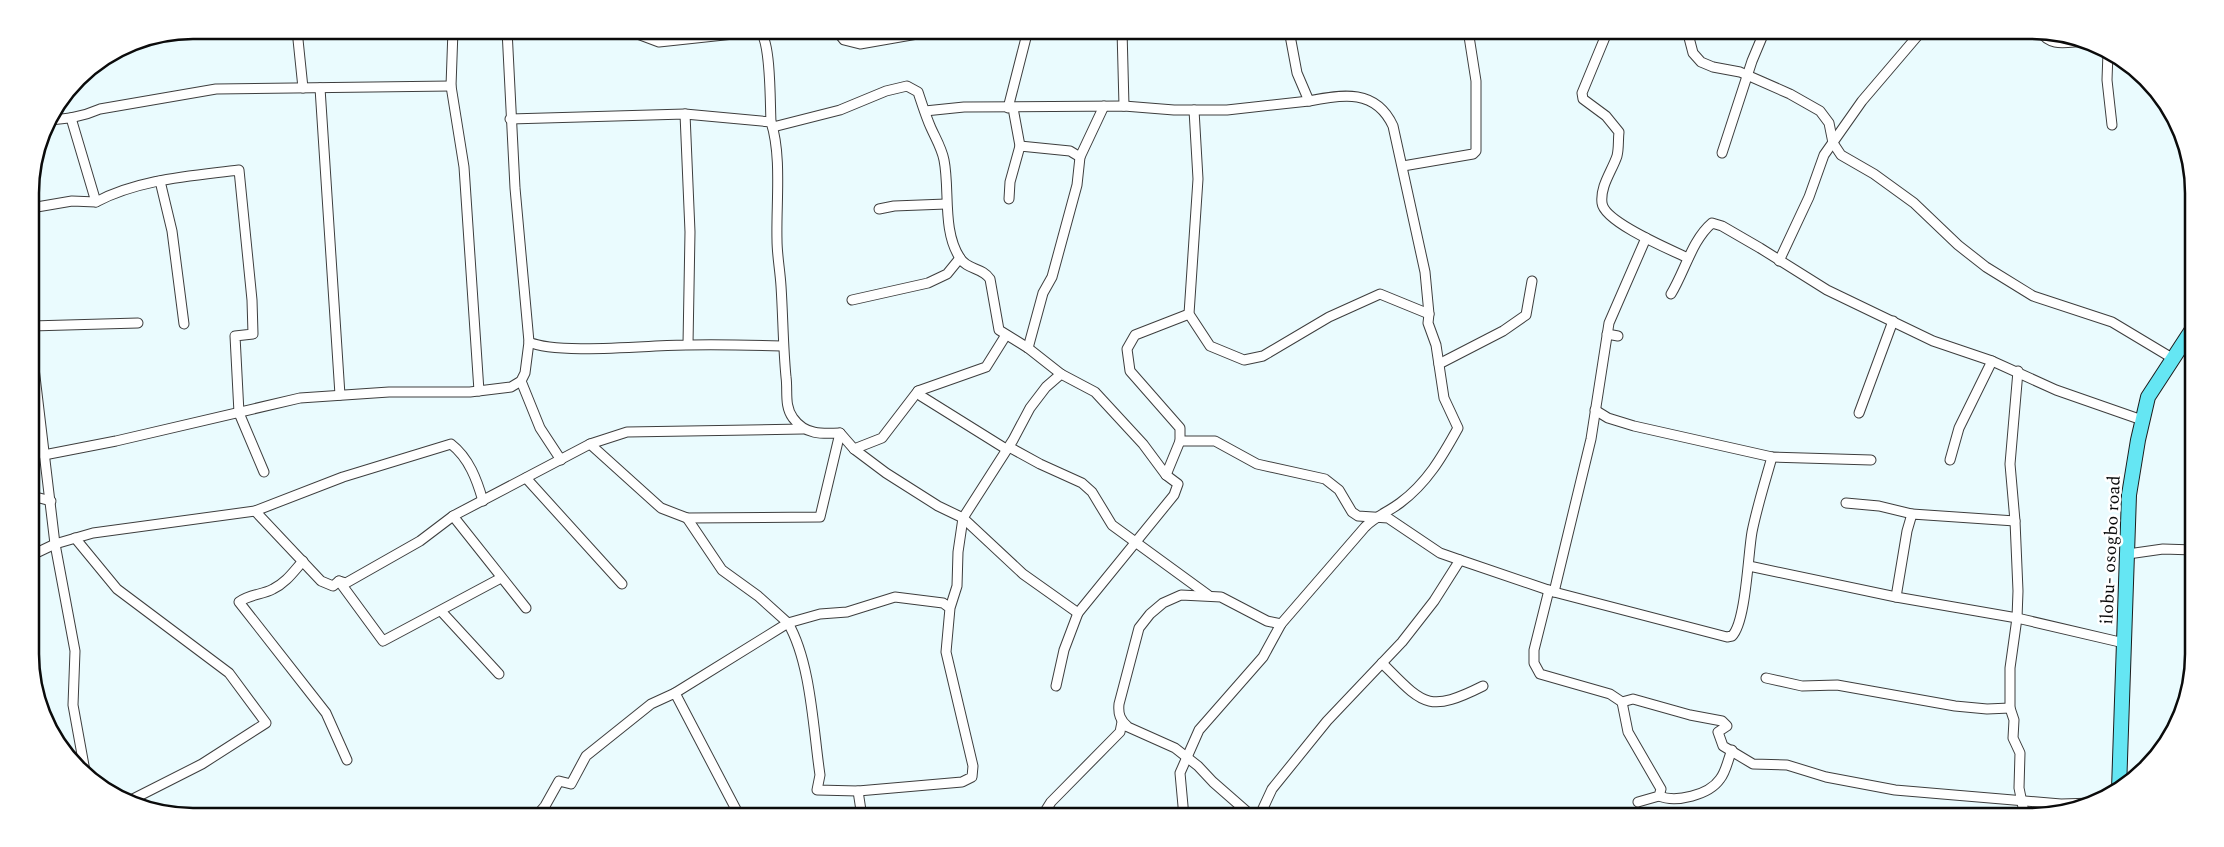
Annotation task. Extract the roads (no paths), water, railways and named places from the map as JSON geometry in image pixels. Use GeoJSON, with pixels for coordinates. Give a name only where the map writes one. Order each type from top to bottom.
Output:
{"type":"FeatureCollection","features":[{"type":"Feature","properties":{"kind":"main road","name":"ilobu- osogbo road"},"geometry":{"type":"LineString","coordinates":[[2119,780],[2129,495],[2142,420],[2148,397],[2172,358],[2185,342]]}},
{"type":"Feature","properties":{"kind":"street"},"geometry":{"type":"LineString","coordinates":[[299,39],[303,88]]}},
{"type":"Feature","properties":{"kind":"street"},"geometry":{"type":"LineString","coordinates":[[453,39],[451,86],[464,167],[479,391]]}},
{"type":"Feature","properties":{"kind":"street"},"geometry":{"type":"LineString","coordinates":[[44,455],[300,398],[389,392],[479,391],[511,387],[521,381],[525,373],[529,342],[510,119],[507,39]]}},
{"type":"Feature","properties":{"kind":"street"},"geometry":{"type":"LineString","coordinates":[[651,39],[659,42],[687,39]]}},
{"type":"Feature","properties":{"kind":"street"},"geometry":{"type":"LineString","coordinates":[[764,39],[770,79],[772,125],[776,150],[777,259],[787,401],[792,417],[803,429]]}},
{"type":"Feature","properties":{"kind":"street"},"geometry":{"type":"LineString","coordinates":[[843,39],[860,44],[889,39]]}},
{"type":"Feature","properties":{"kind":"street"},"geometry":{"type":"LineString","coordinates":[[1009,199],[1010,182],[1020,146],[1010,108],[1028,39]]}},
{"type":"Feature","properties":{"kind":"street"},"geometry":{"type":"LineString","coordinates":[[1122,39],[1124,106]]}},
{"type":"Feature","properties":{"kind":"street"},"geometry":{"type":"LineString","coordinates":[[1291,39],[1297,73],[1309,101]]}},
{"type":"Feature","properties":{"kind":"street"},"geometry":{"type":"LineString","coordinates":[[1403,166],[1473,154],[1476,151],[1476,81],[1469,39]]}},
{"type":"Feature","properties":{"kind":"street"},"geometry":{"type":"LineString","coordinates":[[1604,39],[1582,93],[1582,99],[1606,116],[1619,132],[1617,155],[1607,177],[1602,204],[1604,212],[1646,238],[1688,258]]}},
{"type":"Feature","properties":{"kind":"street"},"geometry":{"type":"LineString","coordinates":[[1689,39],[1693,53],[1701,62],[1748,76],[1790,94],[1820,111],[1829,123],[1833,143],[1841,155],[1874,174],[1914,203],[1958,245],[2020,290],[2112,322],[2172,358]]}},
{"type":"Feature","properties":{"kind":"street"},"geometry":{"type":"LineString","coordinates":[[1722,153],[1762,39]]}},
{"type":"Feature","properties":{"kind":"street"},"geometry":{"type":"LineString","coordinates":[[1779,261],[1808,197],[1824,155],[1862,101],[1915,39]]}},
{"type":"Feature","properties":{"kind":"street"},"geometry":{"type":"LineString","coordinates":[[2046,40],[2052,43],[2063,42]]}},
{"type":"Feature","properties":{"kind":"street"},"geometry":{"type":"LineString","coordinates":[[2108,60],[2107,80],[2112,125]]}},
{"type":"Feature","properties":{"kind":"street"},"geometry":{"type":"LineString","coordinates":[[57,119],[86,115],[100,109],[216,89],[451,86]]}},
{"type":"Feature","properties":{"kind":"street"},"geometry":{"type":"LineString","coordinates":[[510,119],[685,114],[772,125],[832,112],[886,91],[907,86],[918,92],[945,162],[946,204],[952,236],[960,258],[965,264],[986,273],[990,279],[999,330],[1028,348],[1061,374],[1095,392],[1143,444],[1166,475],[1178,484],[1174,495],[1078,613],[1064,650],[1056,686]]}},
{"type":"Feature","properties":{"kind":"street"},"geometry":{"type":"LineString","coordinates":[[320,88],[340,395]]}},
{"type":"Feature","properties":{"kind":"street"},"geometry":{"type":"LineString","coordinates":[[925,111],[964,107],[1104,106],[1227,110],[1309,101],[1337,95],[1363,98],[1380,106],[1386,112],[1393,126],[1426,272],[1428,323],[1436,344],[1444,398],[1458,428],[1439,462],[1426,480],[1399,504],[1375,517],[1281,624],[1263,657],[1199,730],[1180,773],[1183,808]]}},
{"type":"Feature","properties":{"kind":"street"},"geometry":{"type":"LineString","coordinates":[[1028,348],[1043,293],[1052,277],[1077,185],[1080,157],[1104,106]]}},
{"type":"Feature","properties":{"kind":"street"},"geometry":{"type":"LineString","coordinates":[[1194,110],[1198,178],[1189,314],[1210,346],[1244,360],[1263,356],[1329,317],[1380,294],[1429,314]]}},
{"type":"Feature","properties":{"kind":"street"},"geometry":{"type":"LineString","coordinates":[[685,114],[690,232],[688,344]]}},
{"type":"Feature","properties":{"kind":"street"},"geometry":{"type":"LineString","coordinates":[[71,118],[96,202]]}},
{"type":"Feature","properties":{"kind":"street"},"geometry":{"type":"LineString","coordinates":[[1020,146],[1070,151],[1080,157]]}},
{"type":"Feature","properties":{"kind":"street"},"geometry":{"type":"LineString","coordinates":[[39,206],[72,201],[96,202],[110,195],[160,181],[239,170],[253,334],[235,336],[239,413],[264,472]]}},
{"type":"Feature","properties":{"kind":"street"},"geometry":{"type":"LineString","coordinates":[[160,181],[172,230],[184,324]]}},
{"type":"Feature","properties":{"kind":"street"},"geometry":{"type":"LineString","coordinates":[[879,209],[894,206],[946,204]]}},
{"type":"Feature","properties":{"kind":"street"},"geometry":{"type":"LineString","coordinates":[[1671,294],[1683,273],[1696,242],[1712,223],[1722,226],[1827,290],[1933,341],[2018,371],[2056,390],[2142,420]]}},
{"type":"Feature","properties":{"kind":"street"},"geometry":{"type":"LineString","coordinates":[[1646,238],[1609,323],[1591,439],[1552,591],[1534,650],[1534,663],[1540,674],[1610,694],[1622,702],[1628,732],[1661,789],[1659,796]]}},
{"type":"Feature","properties":{"kind":"street"},"geometry":{"type":"LineString","coordinates":[[852,300],[928,283],[947,274],[960,258]]}},
{"type":"Feature","properties":{"kind":"street"},"geometry":{"type":"LineString","coordinates":[[1439,364],[1503,332],[1526,315],[1532,282]]}},
{"type":"Feature","properties":{"kind":"street"},"geometry":{"type":"LineString","coordinates":[[1166,475],[1180,441],[1180,428],[1130,371],[1127,349],[1135,335],[1189,314]]}},
{"type":"Feature","properties":{"kind":"street"},"geometry":{"type":"LineString","coordinates":[[1859,413],[1893,321]]}},
{"type":"Feature","properties":{"kind":"street"},"geometry":{"type":"LineString","coordinates":[[39,326],[138,323]]}},
{"type":"Feature","properties":{"kind":"street"},"geometry":{"type":"LineString","coordinates":[[1607,334],[1618,336]]}},
{"type":"Feature","properties":{"kind":"street"},"geometry":{"type":"LineString","coordinates":[[854,449],[882,438],[918,391],[986,367],[1006,335]]}},
{"type":"Feature","properties":{"kind":"street"},"geometry":{"type":"LineString","coordinates":[[529,342],[542,347],[594,348],[688,344],[782,346]]}},
{"type":"Feature","properties":{"kind":"street"},"geometry":{"type":"LineString","coordinates":[[1950,460],[1959,428],[1992,361]]}},
{"type":"Feature","properties":{"kind":"street"},"geometry":{"type":"LineString","coordinates":[[2018,371],[2010,464],[2015,521],[2017,618],[2010,668],[2010,708],[2014,720],[2013,738],[2020,753],[2019,788],[2024,808]]}},
{"type":"Feature","properties":{"kind":"street"},"geometry":{"type":"LineString","coordinates":[[687,518],[722,570],[758,596],[788,623],[794,634],[806,673],[820,775],[816,790],[858,791],[962,782],[972,777],[973,766],[946,652],[950,608],[957,586],[958,552],[963,518],[1030,408],[1046,386],[1061,374]]}},
{"type":"Feature","properties":{"kind":"street"},"geometry":{"type":"LineString","coordinates":[[521,381],[540,428],[561,460]]}},
{"type":"Feature","properties":{"kind":"street"},"geometry":{"type":"LineString","coordinates":[[918,391],[921,396],[1006,449],[1008,447],[1082,484],[1092,492],[1112,526],[1134,544],[1208,595]]}},
{"type":"Feature","properties":{"kind":"street"},"geometry":{"type":"LineString","coordinates":[[1595,410],[1608,418],[1634,426],[1772,458],[1871,460]]}},
{"type":"Feature","properties":{"kind":"street"},"geometry":{"type":"LineString","coordinates":[[39,412],[55,544],[74,651],[73,705],[83,762]]}},
{"type":"Feature","properties":{"kind":"street"},"geometry":{"type":"LineString","coordinates":[[339,581],[346,583],[420,541],[453,516],[590,444],[627,432],[803,429],[819,435],[840,433]]}},
{"type":"Feature","properties":{"kind":"street"},"geometry":{"type":"LineString","coordinates":[[840,433],[854,449],[938,506],[963,518],[1023,574],[1078,613]]}},
{"type":"Feature","properties":{"kind":"street"},"geometry":{"type":"LineString","coordinates":[[590,444],[661,508],[687,518],[820,516],[840,433]]}},
{"type":"Feature","properties":{"kind":"street"},"geometry":{"type":"LineString","coordinates":[[1180,441],[1216,441],[1257,464],[1324,479],[1339,490],[1352,512],[1358,516],[1388,518],[1433,548],[1460,560],[1552,591],[1713,634],[1732,636],[1739,626],[1749,566],[1752,533],[1772,458]]}},
{"type":"Feature","properties":{"kind":"street"},"geometry":{"type":"LineString","coordinates":[[39,552],[55,544],[93,533],[255,511],[343,477],[451,444],[464,458],[476,480],[483,501]]}},
{"type":"Feature","properties":{"kind":"street"},"geometry":{"type":"LineString","coordinates":[[526,478],[622,584]]}},
{"type":"Feature","properties":{"kind":"street"},"geometry":{"type":"LineString","coordinates":[[39,498],[51,501]]}},
{"type":"Feature","properties":{"kind":"street"},"geometry":{"type":"LineString","coordinates":[[1846,503],[1880,506],[1912,514],[2015,521]]}},
{"type":"Feature","properties":{"kind":"street"},"geometry":{"type":"LineString","coordinates":[[255,511],[321,581],[333,586],[339,581]]}},
{"type":"Feature","properties":{"kind":"street"},"geometry":{"type":"LineString","coordinates":[[1896,597],[1907,532],[1912,514]]}},
{"type":"Feature","properties":{"kind":"street"},"geometry":{"type":"LineString","coordinates":[[453,516],[526,608]]}},
{"type":"Feature","properties":{"kind":"street"},"geometry":{"type":"LineString","coordinates":[[75,538],[117,589],[229,673],[266,723],[202,764],[137,797]]}},
{"type":"Feature","properties":{"kind":"street"},"geometry":{"type":"LineString","coordinates":[[2128,554],[2163,549],[2185,550]]}},
{"type":"Feature","properties":{"kind":"street"},"geometry":{"type":"LineString","coordinates":[[1263,808],[1272,789],[1327,721],[1402,642],[1434,600],[1460,560]]}},
{"type":"Feature","properties":{"kind":"street"},"geometry":{"type":"LineString","coordinates":[[303,561],[283,584],[272,590],[247,596],[239,602],[326,713],[347,760]]}},
{"type":"Feature","properties":{"kind":"street"},"geometry":{"type":"LineString","coordinates":[[1749,566],[1896,597],[2017,618],[2124,644]]}},
{"type":"Feature","properties":{"kind":"street"},"geometry":{"type":"LineString","coordinates":[[339,581],[383,641],[441,612],[446,607],[501,578]]}},
{"type":"Feature","properties":{"kind":"street"},"geometry":{"type":"LineString","coordinates":[[1047,808],[1120,732],[1122,722],[1119,704],[1139,628],[1150,614],[1163,603],[1181,595],[1221,597],[1267,621],[1281,624]]}},
{"type":"Feature","properties":{"kind":"street"},"geometry":{"type":"LineString","coordinates":[[544,808],[559,781],[571,784],[586,756],[651,704],[675,692],[788,623],[820,614],[847,612],[895,597],[943,603],[950,608]]}},
{"type":"Feature","properties":{"kind":"street"},"geometry":{"type":"LineString","coordinates":[[441,612],[499,674]]}},
{"type":"Feature","properties":{"kind":"street"},"geometry":{"type":"LineString","coordinates":[[1382,663],[1414,694],[1437,704],[1462,696],[1483,686]]}},
{"type":"Feature","properties":{"kind":"street"},"geometry":{"type":"LineString","coordinates":[[1766,678],[1802,686],[1837,685],[1955,706],[1987,709],[2010,708]]}},
{"type":"Feature","properties":{"kind":"street"},"geometry":{"type":"LineString","coordinates":[[675,692],[735,808]]}},
{"type":"Feature","properties":{"kind":"street"},"geometry":{"type":"LineString","coordinates":[[1622,702],[1633,699],[1690,715],[1722,721],[1727,726],[1718,732],[1722,746],[1732,750],[1753,764],[1786,765],[1826,777],[1895,790],[2066,804]]}},
{"type":"Feature","properties":{"kind":"street"},"geometry":{"type":"LineString","coordinates":[[1122,722],[1128,727],[1175,748],[1243,808]]}},
{"type":"Feature","properties":{"kind":"street"},"geometry":{"type":"LineString","coordinates":[[1638,802],[1659,796],[1667,800],[1703,793],[1720,780],[1732,750]]}},
{"type":"Feature","properties":{"kind":"street"},"geometry":{"type":"LineString","coordinates":[[858,791],[861,808]]}}]}
